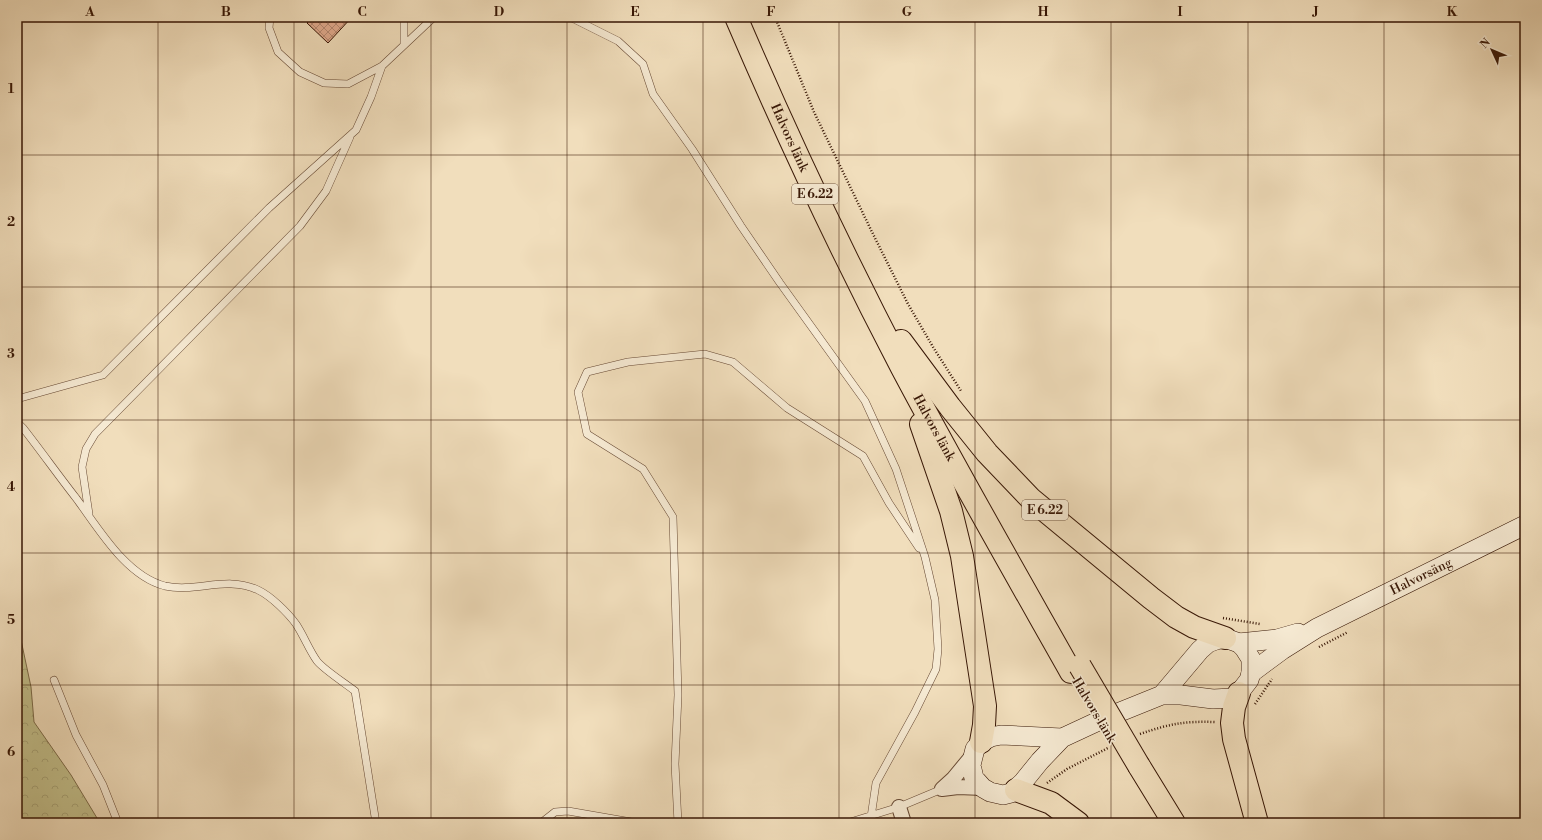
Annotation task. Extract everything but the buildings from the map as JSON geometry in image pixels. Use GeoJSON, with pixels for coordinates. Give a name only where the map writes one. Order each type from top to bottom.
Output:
{"type":"FeatureCollection","features":[{"type":"Feature","properties":{"kind":"highway","name":"Halvors länk"},"geometry":{"type":"LineString","coordinates":[[736,17],[814,193],[902,368],[989,527],[1076,669],[1134,768],[1162,823]]}},
{"type":"Feature","properties":{"kind":"highway","name":"Halvors länk"},"geometry":{"type":"LineString","coordinates":[[749,17],[781,95],[822,187],[901,341],[1018,557],[1076,669]]}},
{"type":"Feature","properties":{"kind":"highway","name":"E 6.22"},"geometry":{"type":"LineString","coordinates":[[901,341],[950,408],[982,447],[1031,499],[1176,617],[1194,627],[1229,633]]}},
{"type":"Feature","properties":{"kind":"highway","name":"E 6.22"},"geometry":{"type":"LineString","coordinates":[[902,368],[951,511],[962,556],[985,706],[984,725],[976,749]]}},
{"type":"Feature","properties":{"kind":"highway"},"geometry":{"type":"LineString","coordinates":[[1246,700],[1234,707],[1232,724],[1234,739],[1257,823]]}},
{"type":"Feature","properties":{"kind":"highway","name":"Halvors länk"},"geometry":{"type":"LineString","coordinates":[[1134,768],[1174,823]]}},
{"type":"Feature","properties":{"kind":"highway"},"geometry":{"type":"LineString","coordinates":[[1026,793],[1051,803],[1078,823]]}},
{"type":"Feature","properties":{"kind":"street","name":"Halvorsäng"},"geometry":{"type":"LineString","coordinates":[[976,749],[991,737],[1002,735],[1062,738],[1105,718],[1162,695],[1246,700],[1251,673],[1282,650],[1317,628],[1525,525]]}},
{"type":"Feature","properties":{"kind":"street","name":"Halvorsäng"},"geometry":{"type":"LineString","coordinates":[[1162,695],[1200,650],[1208,643],[1229,633],[1277,639],[1317,628]]}},
{"type":"Feature","properties":{"kind":"street"},"geometry":{"type":"LineString","coordinates":[[1229,633],[1244,648],[1251,659],[1251,673]]}},
{"type":"Feature","properties":{"kind":"street","name":"Halvorsäng"},"geometry":{"type":"LineString","coordinates":[[1026,793],[1062,738]]}},
{"type":"Feature","properties":{"kind":"street"},"geometry":{"type":"LineString","coordinates":[[942,790],[953,779],[976,749]]}},
{"type":"Feature","properties":{"kind":"street","name":"E 6.22"},"geometry":{"type":"LineString","coordinates":[[976,749],[971,765],[974,778],[983,788]]}},
{"type":"Feature","properties":{"kind":"street"},"geometry":{"type":"LineString","coordinates":[[942,790],[958,787],[983,788],[996,794],[1003,795],[1026,793]]}},
{"type":"Feature","properties":{"kind":"street"},"geometry":{"type":"LineString","coordinates":[[899,807],[904,823]]}},
{"type":"Feature","properties":{"kind":"lane"},"geometry":{"type":"LineString","coordinates":[[270,17],[269,28],[278,52],[300,72],[324,83],[348,84],[382,66],[434,17]]}},
{"type":"Feature","properties":{"kind":"lane"},"geometry":{"type":"LineString","coordinates":[[404,17],[404,45]]}},
{"type":"Feature","properties":{"kind":"lane"},"geometry":{"type":"LineString","coordinates":[[570,17],[618,41],[643,64],[653,94],[692,149],[741,226],[780,283],[865,401],[896,469],[925,557],[935,600],[938,649],[936,669],[915,712],[876,783],[871,817]]}},
{"type":"Feature","properties":{"kind":"lane"},"geometry":{"type":"LineString","coordinates":[[17,399],[103,375],[269,208],[356,130],[371,97],[382,66]]}},
{"type":"Feature","properties":{"kind":"lane"},"geometry":{"type":"LineString","coordinates":[[89,516],[82,467],[86,449],[95,434],[300,226],[326,191],[351,135]]}},
{"type":"Feature","properties":{"kind":"lane"},"geometry":{"type":"LineString","coordinates":[[678,823],[675,764],[678,695],[674,517],[643,469],[587,434],[578,392],[587,372],[628,362],[705,354],[733,362],[787,408],[864,456],[889,503],[925,557]]}},
{"type":"Feature","properties":{"kind":"lane"},"geometry":{"type":"LineString","coordinates":[[17,422],[114,549],[137,572],[151,581],[166,586],[189,587],[240,583],[259,590],[274,600],[296,624],[318,662],[355,691],[376,823]]}},
{"type":"Feature","properties":{"kind":"lane"},"geometry":{"type":"LineString","coordinates":[[54,680],[76,735],[103,785],[118,823]]}},
{"type":"Feature","properties":{"kind":"lane"},"geometry":{"type":"LineString","coordinates":[[847,823],[871,817],[942,790]]}},
{"type":"Feature","properties":{"kind":"lane"},"geometry":{"type":"LineString","coordinates":[[542,823],[555,812],[568,811],[637,823]]}},
{"type":"Feature","properties":{"kind":"path"},"geometry":{"type":"LineString","coordinates":[[774,17],[814,112],[908,304],[962,392]]}},
{"type":"Feature","properties":{"kind":"path"},"geometry":{"type":"LineString","coordinates":[[1229,633],[1266,625],[1272,628],[1277,639]]}},
{"type":"Feature","properties":{"kind":"path"},"geometry":{"type":"LineString","coordinates":[[1246,700],[1260,695],[1276,674]]}},
{"type":"Feature","properties":{"kind":"path"},"geometry":{"type":"LineString","coordinates":[[1138,735],[1174,723],[1192,721],[1232,724]]}},
{"type":"Feature","properties":{"kind":"path"},"geometry":{"type":"LineString","coordinates":[[1026,793],[1113,746]]}},
{"type":"Feature","properties":{"kind":"green space"},"geometry":{"type":"Polygon","coordinates":[[[17,631],[21,640],[31,687],[34,722],[71,775],[100,823],[17,823],[17,631]]]}}]}
